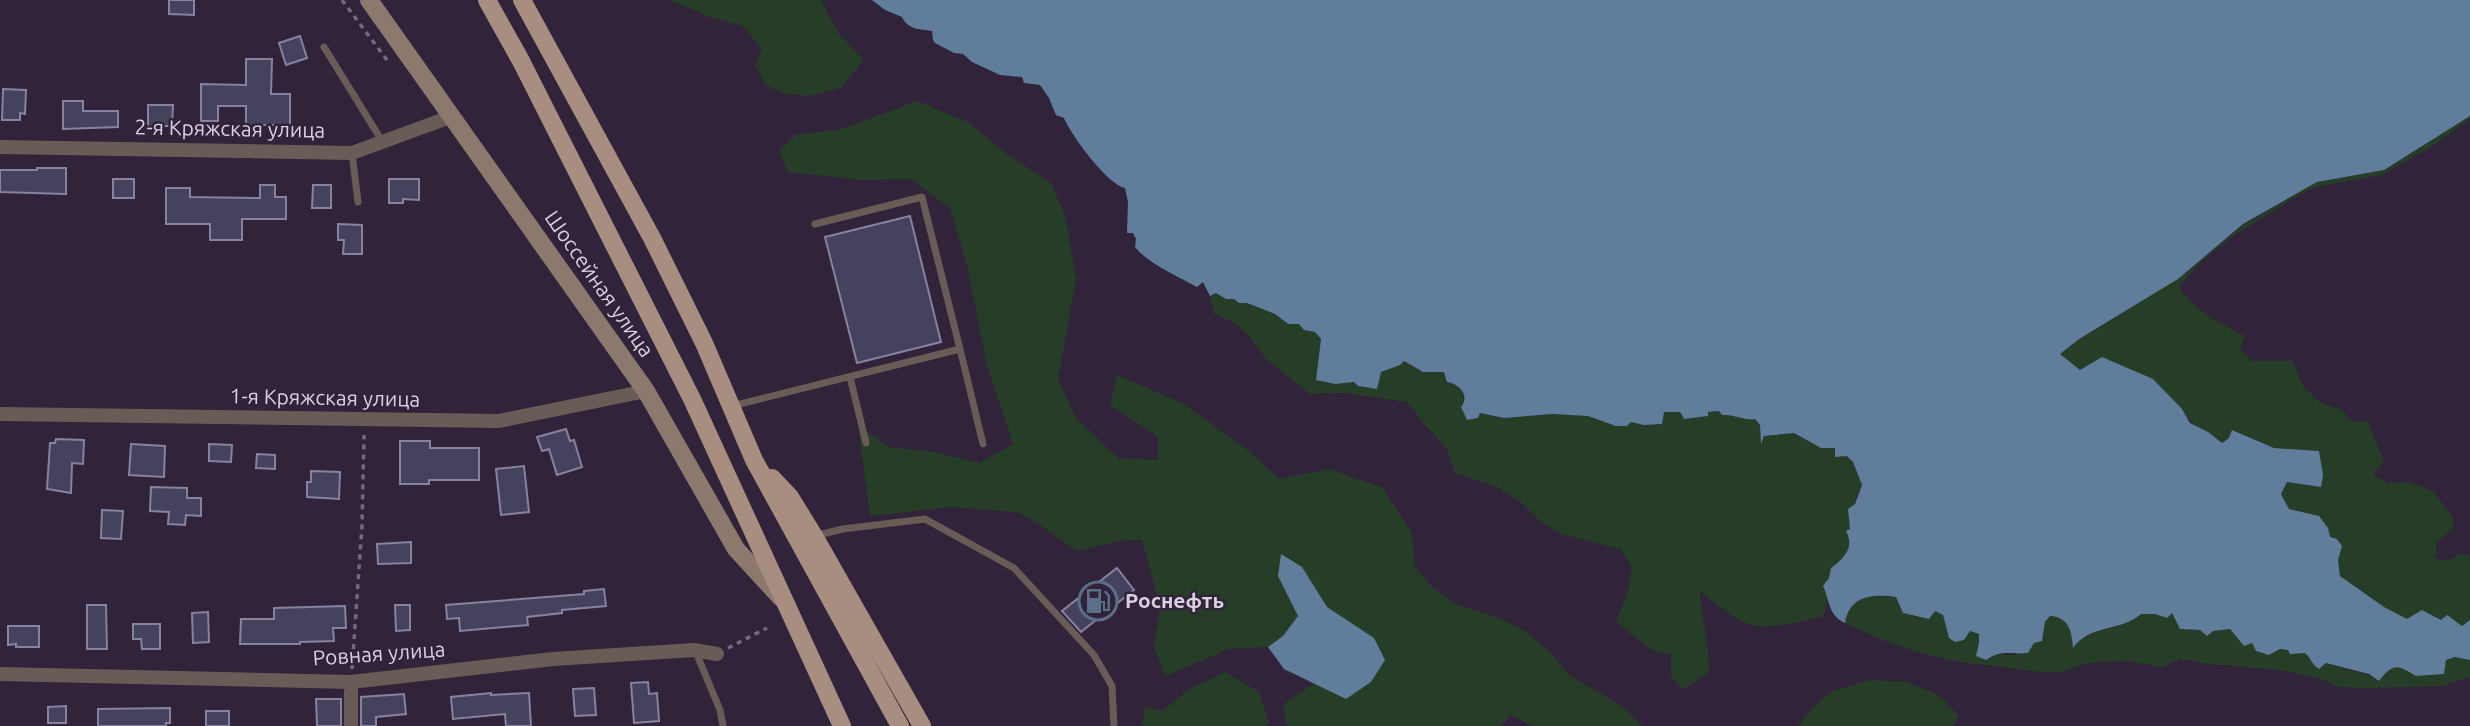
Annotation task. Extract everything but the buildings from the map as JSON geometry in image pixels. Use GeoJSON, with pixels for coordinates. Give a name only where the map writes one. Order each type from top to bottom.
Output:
{"type":"FeatureCollection","features":[{"type":"Feature","properties":{"kind":"main road","name":"Шоссейная улица"},"geometry":{"type":"LineString","coordinates":[[369,0],[646,391],[736,549],[782,598]]}},
{"type":"Feature","properties":{"kind":"main road","name":"Шоссейная улица"},"geometry":{"type":"LineString","coordinates":[[487,0],[521,61],[692,399],[842,726]]}},
{"type":"Feature","properties":{"kind":"main road"},"geometry":{"type":"LineString","coordinates":[[522,0],[652,238],[704,343],[754,460],[900,726]]}},
{"type":"Feature","properties":{"kind":"main road"},"geometry":{"type":"LineString","coordinates":[[754,460],[790,497],[922,726]]}},
{"type":"Feature","properties":{"kind":"street","name":"2-я Кряжская улица"},"geometry":{"type":"LineString","coordinates":[[0,147],[352,152],[453,116]]}},
{"type":"Feature","properties":{"kind":"street","name":"1-я Кряжская улица"},"geometry":{"type":"LineString","coordinates":[[0,414],[499,421],[646,391]]}},
{"type":"Feature","properties":{"kind":"street","name":"Ровная улица"},"geometry":{"type":"LineString","coordinates":[[0,674],[351,682],[553,659],[694,650],[717,654]]}},
{"type":"Feature","properties":{"kind":"street"},"geometry":{"type":"LineString","coordinates":[[351,682],[351,726]]}},
{"type":"Feature","properties":{"kind":"lane"},"geometry":{"type":"LineString","coordinates":[[324,47],[383,142]]}},
{"type":"Feature","properties":{"kind":"lane"},"geometry":{"type":"LineString","coordinates":[[352,152],[358,202]]}},
{"type":"Feature","properties":{"kind":"lane"},"geometry":{"type":"LineString","coordinates":[[815,223],[922,197],[983,444]]}},
{"type":"Feature","properties":{"kind":"lane"},"geometry":{"type":"LineString","coordinates":[[731,406],[960,349]]}},
{"type":"Feature","properties":{"kind":"lane"},"geometry":{"type":"LineString","coordinates":[[850,377],[866,443]]}},
{"type":"Feature","properties":{"kind":"lane"},"geometry":{"type":"LineString","coordinates":[[814,536],[843,529],[925,519],[1014,568],[1094,655],[1112,687],[1114,726]]}},
{"type":"Feature","properties":{"kind":"lane"},"geometry":{"type":"LineString","coordinates":[[694,650],[720,710],[723,726]]}},
{"type":"Feature","properties":{"kind":"path"},"geometry":{"type":"LineString","coordinates":[[342,0],[390,64]]}},
{"type":"Feature","properties":{"kind":"path"},"geometry":{"type":"LineString","coordinates":[[351,682],[362,526],[365,419]]}},
{"type":"Feature","properties":{"kind":"path"},"geometry":{"type":"LineString","coordinates":[[717,654],[767,628]]}},
{"type":"Feature","properties":{"kind":"green space"},"geometry":{"type":"Polygon","coordinates":[[[669,0],[821,0],[837,31],[864,61],[840,88],[808,96],[786,94],[766,85],[755,65],[762,49],[743,26],[713,18],[669,0]]]}},
{"type":"Feature","properties":{"kind":"green space"},"geometry":{"type":"Polygon","coordinates":[[[917,101],[968,122],[1004,152],[1051,183],[1066,219],[1076,279],[1058,379],[1076,418],[1118,458],[1158,460],[1158,437],[1110,405],[1117,375],[1184,404],[1250,452],[1279,479],[1329,469],[1382,487],[1412,533],[1415,567],[1432,587],[1458,605],[1496,617],[1524,630],[1553,655],[1569,675],[1622,706],[1642,726],[1532,726],[1511,715],[1501,726],[1289,726],[1285,722],[1284,704],[1315,683],[1284,669],[1268,647],[1229,649],[1165,676],[1154,646],[1160,606],[1142,540],[1119,541],[1077,551],[1017,512],[951,507],[870,516],[858,425],[889,447],[934,452],[980,463],[1013,444],[987,365],[967,265],[950,208],[910,179],[863,180],[788,172],[779,151],[795,135],[842,129],[917,101]]]}},
{"type":"Feature","properties":{"kind":"green space"},"geometry":{"type":"Polygon","coordinates":[[[2470,116],[2470,119],[2434,145],[2382,175],[2315,187],[2294,198],[2232,237],[2201,262],[2179,286],[2200,309],[2245,336],[2240,348],[2251,361],[2293,361],[2303,386],[2320,402],[2340,409],[2352,421],[2368,422],[2384,462],[2373,475],[2388,483],[2409,482],[2433,491],[2453,518],[2453,529],[2437,542],[2435,558],[2447,561],[2461,554],[2470,555],[2470,620],[2462,626],[2449,618],[2441,620],[2427,612],[2407,620],[2340,576],[2338,560],[2342,546],[2337,539],[2330,537],[2319,516],[2289,509],[2281,494],[2287,482],[2321,487],[2319,451],[2274,448],[2233,430],[2229,438],[2222,443],[2195,425],[2182,409],[2080,370],[2060,354],[2079,339],[2178,279],[2243,225],[2317,182],[2384,170],[2470,116]]]}},
{"type":"Feature","properties":{"kind":"green space"},"geometry":{"type":"Polygon","coordinates":[[[1216,293],[1226,299],[1234,299],[1275,314],[1288,324],[1299,324],[1308,331],[1315,331],[1321,339],[1317,373],[1322,382],[1354,382],[1358,386],[1370,388],[1381,372],[1403,361],[1423,372],[1444,372],[1462,392],[1464,401],[1461,407],[1465,413],[1504,418],[1552,414],[1589,416],[1603,422],[1644,425],[1662,424],[1664,412],[1680,412],[1684,419],[1708,416],[1708,412],[1719,411],[1722,415],[1755,419],[1760,425],[1761,442],[1764,436],[1794,433],[1821,448],[1836,448],[1835,457],[1847,456],[1853,462],[1862,485],[1850,520],[1850,547],[1844,558],[1831,568],[1828,599],[1823,616],[1777,626],[1752,625],[1731,615],[1700,591],[1709,672],[1683,690],[1671,676],[1671,655],[1653,651],[1616,622],[1628,591],[1632,567],[1620,549],[1561,534],[1495,486],[1455,473],[1447,449],[1407,402],[1346,393],[1310,394],[1266,359],[1250,337],[1236,324],[1214,313],[1210,296],[1216,293]]]}},
{"type":"Feature","properties":{"kind":"green space"},"geometry":{"type":"Polygon","coordinates":[[[1876,596],[1897,597],[1903,613],[1929,619],[1935,611],[1943,615],[1949,638],[1970,631],[1979,634],[1978,652],[1986,660],[2000,654],[2018,654],[2029,648],[2050,616],[2061,619],[2068,626],[2073,647],[2089,635],[2125,624],[2141,614],[2155,614],[2167,618],[2172,613],[2180,629],[2230,629],[2240,641],[2253,643],[2256,651],[2269,655],[2280,649],[2305,653],[2326,663],[2375,677],[2396,667],[2416,676],[2438,675],[2446,660],[2461,657],[2470,660],[2470,677],[2441,686],[2368,688],[2339,687],[2320,678],[2279,670],[2179,659],[2162,668],[2112,661],[2057,672],[1974,664],[1917,652],[1845,623],[1855,604],[1876,596]]]}},
{"type":"Feature","properties":{"kind":"green space"},"geometry":{"type":"Polygon","coordinates":[[[1226,672],[1259,692],[1269,723],[1265,726],[1142,726],[1145,707],[1162,711],[1189,689],[1226,672]]]}},
{"type":"Feature","properties":{"kind":"green space"},"geometry":{"type":"Polygon","coordinates":[[[1870,680],[1906,682],[1939,695],[1959,716],[1953,726],[1798,726],[1830,692],[1870,680]]]}},
{"type":"Feature","properties":{"kind":"water"},"geometry":{"type":"Polygon","coordinates":[[[872,0],[2470,0],[2470,116],[2384,170],[2317,182],[2243,224],[2178,279],[2079,339],[2060,354],[2080,370],[2102,357],[2153,379],[2182,409],[2190,423],[2222,443],[2229,438],[2232,430],[2274,448],[2319,451],[2323,475],[2321,487],[2287,482],[2281,494],[2289,509],[2319,516],[2328,528],[2330,537],[2337,539],[2342,546],[2338,560],[2340,576],[2384,607],[2407,619],[2422,610],[2441,620],[2447,615],[2462,626],[2470,620],[2470,660],[2455,657],[2446,660],[2444,674],[2416,676],[2397,667],[2389,670],[2379,681],[2369,674],[2326,663],[2319,669],[2305,653],[2290,654],[2288,650],[2280,649],[2269,655],[2256,651],[2252,643],[2244,646],[2230,629],[2213,631],[2207,636],[2200,630],[2180,629],[2172,613],[2167,618],[2155,614],[2141,614],[2124,624],[2088,635],[2073,648],[2068,626],[2061,619],[2050,616],[2045,622],[2042,641],[2034,643],[2028,653],[2002,653],[1986,660],[1976,656],[1979,634],[1970,631],[1964,640],[1955,642],[1949,638],[1943,615],[1935,611],[1929,619],[1903,613],[1896,597],[1887,596],[1864,598],[1857,602],[1845,623],[1832,612],[1823,586],[1829,578],[1831,568],[1849,548],[1846,531],[1850,529],[1848,509],[1855,504],[1862,485],[1853,462],[1847,456],[1835,457],[1835,448],[1821,448],[1794,433],[1764,436],[1761,444],[1760,425],[1755,419],[1722,415],[1719,411],[1708,412],[1708,416],[1684,419],[1680,412],[1664,412],[1662,424],[1644,425],[1631,422],[1627,426],[1616,426],[1588,416],[1552,414],[1504,418],[1480,413],[1478,418],[1467,420],[1461,407],[1464,395],[1456,385],[1447,382],[1444,372],[1423,372],[1404,361],[1381,372],[1377,389],[1358,386],[1354,382],[1335,384],[1316,380],[1321,339],[1315,332],[1304,330],[1299,324],[1288,324],[1275,314],[1247,303],[1226,299],[1216,293],[1210,296],[1203,282],[1197,287],[1140,253],[1135,247],[1136,239],[1133,233],[1127,233],[1128,202],[1125,188],[1117,185],[1090,158],[1064,118],[1056,115],[1040,85],[1024,83],[1022,77],[1000,75],[972,62],[963,54],[954,53],[935,43],[932,31],[911,27],[902,17],[885,10],[872,0]]]}},
{"type":"Feature","properties":{"kind":"water"},"geometry":{"type":"Polygon","coordinates":[[[1281,554],[1302,567],[1327,607],[1374,638],[1385,660],[1371,682],[1346,699],[1284,669],[1268,647],[1283,636],[1298,616],[1278,576],[1281,554]]]}},
{"type":"Feature","properties":{"kind":"place","name":"Роснефть"},"geometry":{"type":"Point","coordinates":[1098,601]}}]}
